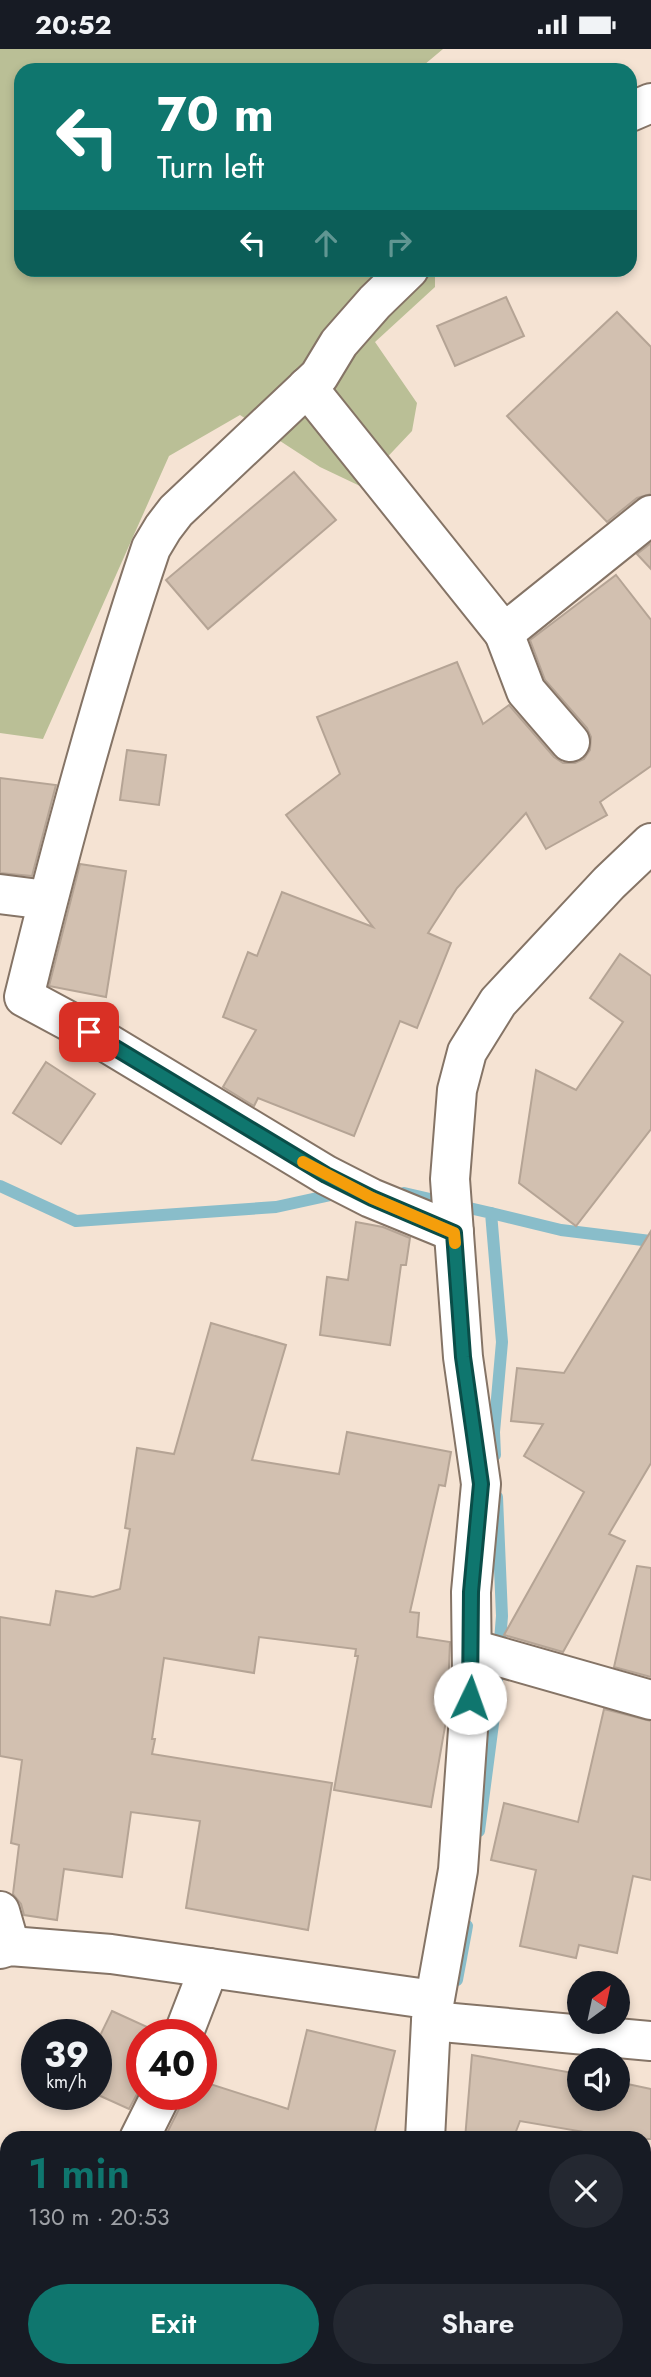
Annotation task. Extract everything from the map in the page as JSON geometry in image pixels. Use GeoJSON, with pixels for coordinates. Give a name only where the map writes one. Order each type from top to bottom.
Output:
{"type":"FeatureCollection","features":[{"type":"Feature","properties":{"kind":"street"},"geometry":{"type":"LineString","coordinates":[[401,277],[374,302],[339,343],[319,376],[176,511],[151,548],[97,723],[47,901],[12,994],[89,1032],[326,1175],[372,1198],[454,1226]]}},
{"type":"Feature","properties":{"kind":"street"},"geometry":{"type":"LineString","coordinates":[[307,387],[504,633],[526,691],[570,742]]}},
{"type":"Feature","properties":{"kind":"street"},"geometry":{"type":"LineString","coordinates":[[504,633],[651,515]]}},
{"type":"Feature","properties":{"kind":"street"},"geometry":{"type":"LineString","coordinates":[[426,2131],[443,2017],[458,1870],[493,1654],[471,1592],[481,1484],[463,1357],[450,1179],[457,1090],[467,1052],[498,1002],[609,883],[651,843]]}},
{"type":"Feature","properties":{"kind":"street"},"geometry":{"type":"LineString","coordinates":[[0,894],[47,901]]}},
{"type":"Feature","properties":{"kind":"street"},"geometry":{"type":"LineString","coordinates":[[493,1654],[651,1700]]}},
{"type":"Feature","properties":{"kind":"street"},"geometry":{"type":"LineString","coordinates":[[3,1935],[209,1968],[443,2017],[651,2041]]}},
{"type":"Feature","properties":{"kind":"street"},"geometry":{"type":"LineString","coordinates":[[189,2019],[209,1968]]}},
{"type":"Feature","properties":{"kind":"street"},"geometry":{"type":"LineString","coordinates":[[143,2131],[154,2110]]}},
{"type":"Feature","properties":{"kind":"green space"},"geometry":{"type":"Polygon","coordinates":[[[0,49],[443,49],[426,63],[14,63],[14,277],[435,277],[435,287],[375,342],[417,403],[412,431],[360,486],[320,467],[240,415],[169,456],[43,739],[0,733],[0,49]]]}},
{"type":"Feature","properties":{"kind":"building"},"geometry":{"type":"Polygon","coordinates":[[[506,297],[524,336],[455,366],[437,326],[506,297]]]}},
{"type":"Feature","properties":{"kind":"building"},"geometry":{"type":"Polygon","coordinates":[[[617,312],[651,347],[651,494],[637,498],[607,522],[507,416],[617,312]]]}},
{"type":"Feature","properties":{"kind":"building"},"geometry":{"type":"Polygon","coordinates":[[[294,472],[336,520],[208,629],[166,580],[294,472]]]}},
{"type":"Feature","properties":{"kind":"building"},"geometry":{"type":"Polygon","coordinates":[[[651,543],[651,569],[637,554],[651,543]]]}},
{"type":"Feature","properties":{"kind":"building"},"geometry":{"type":"Polygon","coordinates":[[[616,575],[651,620],[651,766],[600,802],[607,815],[546,849],[526,813],[457,888],[428,933],[451,943],[417,1028],[400,1021],[354,1136],[258,1098],[254,1106],[223,1087],[256,1030],[223,1017],[248,952],[257,956],[282,892],[373,927],[286,815],[340,774],[317,717],[457,662],[483,724],[509,705],[554,757],[563,763],[575,763],[584,759],[590,750],[591,737],[587,728],[545,680],[530,640],[616,575]]]}},
{"type":"Feature","properties":{"kind":"building"},"geometry":{"type":"Polygon","coordinates":[[[127,750],[166,755],[159,805],[120,800],[127,750]]]}},
{"type":"Feature","properties":{"kind":"building"},"geometry":{"type":"Polygon","coordinates":[[[0,778],[56,785],[32,876],[0,873],[0,778]]]}},
{"type":"Feature","properties":{"kind":"building"},"geometry":{"type":"Polygon","coordinates":[[[80,864],[126,871],[106,997],[49,986],[80,864]]]}},
{"type":"Feature","properties":{"kind":"building"},"geometry":{"type":"Polygon","coordinates":[[[620,954],[651,976],[651,1129],[576,1226],[519,1183],[536,1070],[576,1090],[623,1022],[590,998],[620,954]]]}},
{"type":"Feature","properties":{"kind":"building"},"geometry":{"type":"Polygon","coordinates":[[[46,1062],[95,1094],[61,1144],[13,1113],[46,1062]]]}},
{"type":"Feature","properties":{"kind":"building"},"geometry":{"type":"Polygon","coordinates":[[[356,1222],[383,1227],[410,1238],[406,1265],[401,1265],[390,1345],[320,1335],[327,1277],[348,1280],[356,1222]]]}},
{"type":"Feature","properties":{"kind":"building"},"geometry":{"type":"Polygon","coordinates":[[[651,1231],[651,1463],[609,1534],[625,1541],[563,1652],[504,1635],[584,1492],[524,1456],[543,1424],[511,1421],[517,1368],[564,1373],[651,1231]]]}},
{"type":"Feature","properties":{"kind":"building"},"geometry":{"type":"Polygon","coordinates":[[[211,1323],[286,1345],[252,1460],[339,1474],[347,1432],[451,1452],[445,1486],[439,1485],[410,1612],[419,1613],[417,1637],[450,1642],[447,1715],[431,1807],[334,1790],[358,1656],[355,1656],[356,1649],[259,1637],[254,1673],[164,1658],[152,1754],[332,1783],[308,1930],[186,1908],[200,1821],[131,1812],[122,1877],[64,1869],[57,1920],[24,1915],[21,1904],[13,1894],[19,1845],[11,1843],[22,1760],[0,1756],[0,1617],[50,1625],[56,1591],[93,1597],[120,1589],[130,1529],[125,1528],[137,1448],[174,1454],[211,1323]]]}},
{"type":"Feature","properties":{"kind":"building"},"geometry":{"type":"Polygon","coordinates":[[[637,1566],[651,1568],[651,1677],[614,1667],[637,1566]]]}},
{"type":"Feature","properties":{"kind":"building"},"geometry":{"type":"Polygon","coordinates":[[[604,1709],[651,1721],[651,1880],[633,1876],[617,1953],[579,1945],[576,1958],[520,1946],[536,1870],[491,1860],[504,1803],[578,1822],[604,1709]]]}},
{"type":"Feature","properties":{"kind":"building"},"geometry":{"type":"Polygon","coordinates":[[[112,2011],[130,2019],[126,2019],[126,2108],[112,2101],[112,2019],[108,2019],[112,2011]]]}},
{"type":"Feature","properties":{"kind":"building"},"geometry":{"type":"Polygon","coordinates":[[[307,2030],[395,2051],[375,2131],[168,2131],[178,2110],[217,2110],[217,2086],[288,2109],[307,2030]]]}},
{"type":"Feature","properties":{"kind":"building"},"geometry":{"type":"Polygon","coordinates":[[[472,2055],[567,2072],[567,2111],[630,2111],[630,2085],[651,2089],[651,2131],[578,2131],[520,2121],[516,2131],[466,2131],[472,2055]]]}},
{"type":"Feature","properties":{"kind":"waterway"},"geometry":{"type":"LineString","coordinates":[[0,1186],[76,1221],[276,1207],[340,1193]]}},
{"type":"Feature","properties":{"kind":"waterway"},"geometry":{"type":"LineString","coordinates":[[404,1193],[491,1213],[502,1342],[494,1432],[495,1455]]}},
{"type":"Feature","properties":{"kind":"waterway"},"geometry":{"type":"LineString","coordinates":[[491,1213],[561,1230],[651,1241]]}},
{"type":"Feature","properties":{"kind":"waterway"},"geometry":{"type":"LineString","coordinates":[[479,1831],[494,1716],[502,1616],[497,1497]]}},
{"type":"Feature","properties":{"kind":"waterway"},"geometry":{"type":"LineString","coordinates":[[457,1980],[467,1926]]}},
{"type":"Feature","properties":{"kind":"slow traffic"},"geometry":{"type":"LineString","coordinates":[[303,1162],[372,1198],[454,1233],[455,1243]]}},
{"type":"Feature","properties":{"kind":"route"},"geometry":{"type":"LineString","coordinates":[[89,1032],[326,1175],[454,1233],[463,1357],[481,1484],[471,1592],[470,1698]]}}]}
